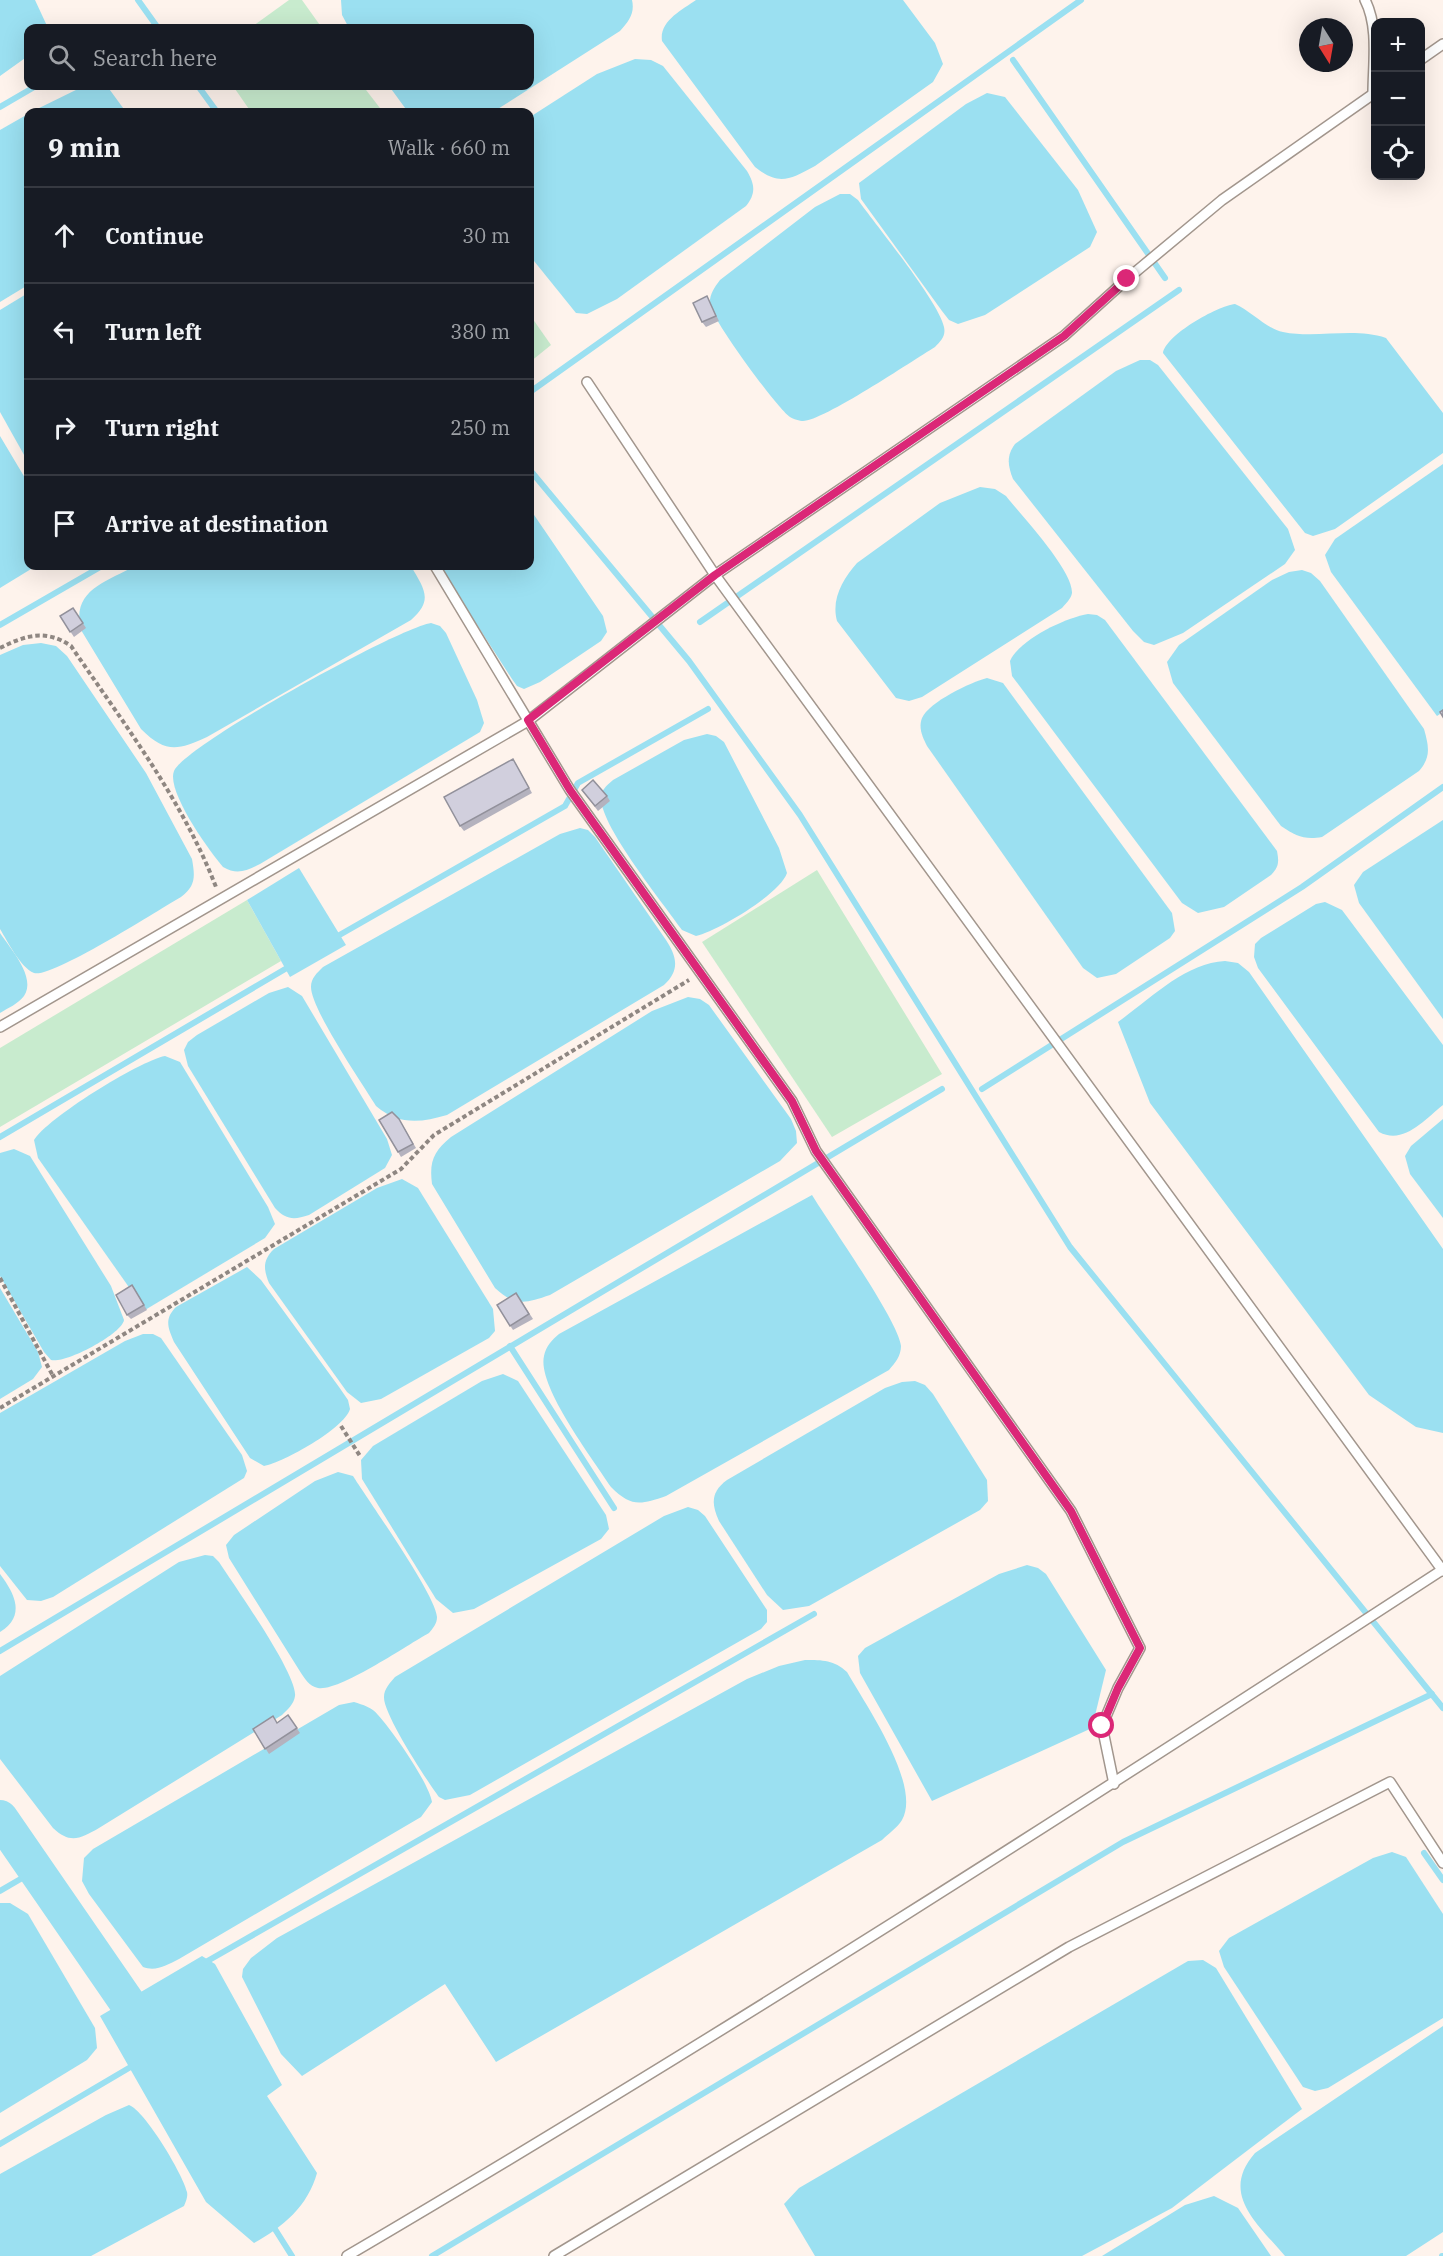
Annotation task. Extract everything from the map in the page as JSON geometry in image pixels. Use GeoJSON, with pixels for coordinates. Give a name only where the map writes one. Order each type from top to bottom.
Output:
{"type":"FeatureCollection","features":[{"type":"Feature","properties":{"kind":"lane"},"geometry":{"type":"LineString","coordinates":[[1365,0],[1370,10],[1374,39],[1374,72]]}},
{"type":"Feature","properties":{"kind":"lane"},"geometry":{"type":"LineString","coordinates":[[1425,57],[1443,44]]}},
{"type":"Feature","properties":{"kind":"lane"},"geometry":{"type":"LineString","coordinates":[[0,1027],[528,720],[715,575],[1064,336],[1127,279],[1222,200],[1371,95]]}},
{"type":"Feature","properties":{"kind":"lane"},"geometry":{"type":"LineString","coordinates":[[347,2256],[485,2175],[1114,1784],[1442,1571],[715,575],[587,382]]}},
{"type":"Feature","properties":{"kind":"lane"},"geometry":{"type":"LineString","coordinates":[[437,570],[570,790],[792,1101],[816,1151],[1071,1511],[1140,1648],[1118,1688],[1102,1726],[1114,1784]]}},
{"type":"Feature","properties":{"kind":"lane"},"geometry":{"type":"LineString","coordinates":[[554,2256],[1069,1947],[1390,1782],[1443,1863]]}},
{"type":"Feature","properties":{"kind":"path"},"geometry":{"type":"LineString","coordinates":[[0,648],[34,636],[56,636],[71,646],[170,791],[200,844],[219,894]]}},
{"type":"Feature","properties":{"kind":"path"},"geometry":{"type":"LineString","coordinates":[[0,1408],[401,1169],[434,1136],[695,976]]}},
{"type":"Feature","properties":{"kind":"path"},"geometry":{"type":"LineString","coordinates":[[0,1278],[53,1376]]}},
{"type":"Feature","properties":{"kind":"path"},"geometry":{"type":"LineString","coordinates":[[341,1426],[360,1456]]}},
{"type":"Feature","properties":{"kind":"green space"},"geometry":{"type":"Polygon","coordinates":[[[289,0],[302,0],[319,24],[256,24],[289,0]]]}},
{"type":"Feature","properties":{"kind":"green space"},"geometry":{"type":"Polygon","coordinates":[[[236,90],[366,90],[380,108],[248,108],[236,90]]]}},
{"type":"Feature","properties":{"kind":"green space"},"geometry":{"type":"Polygon","coordinates":[[[534,321],[551,345],[534,359],[534,321]]]}},
{"type":"Feature","properties":{"kind":"green space"},"geometry":{"type":"Polygon","coordinates":[[[817,870],[942,1074],[832,1137],[702,942],[817,870]]]}},
{"type":"Feature","properties":{"kind":"green space"},"geometry":{"type":"Polygon","coordinates":[[[247,900],[281,961],[0,1127],[0,1048],[247,900]]]}},
{"type":"Feature","properties":{"kind":"water"},"geometry":{"type":"Polygon","coordinates":[[[0,0],[35,0],[46,24],[24,24],[24,59],[0,76],[0,0]]]}},
{"type":"Feature","properties":{"kind":"water"},"geometry":{"type":"Polygon","coordinates":[[[341,0],[632,0],[633,9],[629,20],[620,31],[534,86],[534,24],[347,24],[342,15],[341,0]]]}},
{"type":"Feature","properties":{"kind":"water"},"geometry":{"type":"Polygon","coordinates":[[[696,0],[903,0],[935,43],[943,64],[933,82],[815,166],[798,175],[778,179],[755,167],[662,41],[662,34],[668,22],[696,0]]]}},
{"type":"Feature","properties":{"kind":"water"},"geometry":{"type":"Polygon","coordinates":[[[635,59],[651,60],[663,66],[747,171],[752,181],[753,193],[746,206],[617,299],[587,314],[576,313],[534,261],[534,114],[597,74],[635,59]]]}},
{"type":"Feature","properties":{"kind":"water"},"geometry":{"type":"Polygon","coordinates":[[[76,90],[110,90],[123,108],[39,108],[76,90]]]}},
{"type":"Feature","properties":{"kind":"water"},"geometry":{"type":"Polygon","coordinates":[[[392,90],[527,90],[499,108],[405,108],[392,90]]]}},
{"type":"Feature","properties":{"kind":"water"},"geometry":{"type":"Polygon","coordinates":[[[987,93],[1005,97],[1078,190],[1097,232],[1090,247],[985,315],[958,324],[949,320],[942,311],[861,199],[859,183],[966,104],[987,93]]]}},
{"type":"Feature","properties":{"kind":"water"},"geometry":{"type":"Polygon","coordinates":[[[24,116],[24,287],[0,302],[0,130],[24,116]]]}},
{"type":"Feature","properties":{"kind":"water"},"geometry":{"type":"Polygon","coordinates":[[[840,194],[850,194],[858,200],[892,245],[940,315],[944,336],[935,347],[868,389],[829,411],[800,421],[790,417],[783,410],[746,364],[714,314],[710,298],[720,280],[815,207],[840,194]]]}},
{"type":"Feature","properties":{"kind":"water"},"geometry":{"type":"Polygon","coordinates":[[[24,295],[24,455],[0,412],[0,310],[24,295]]]}},
{"type":"Feature","properties":{"kind":"water"},"geometry":{"type":"Polygon","coordinates":[[[1235,304],[1283,332],[1296,334],[1361,333],[1386,338],[1443,413],[1443,453],[1335,529],[1313,536],[1305,533],[1163,353],[1166,346],[1182,330],[1217,310],[1235,304]]]}},
{"type":"Feature","properties":{"kind":"water"},"geometry":{"type":"Polygon","coordinates":[[[1140,360],[1150,360],[1158,365],[1288,529],[1295,550],[1285,564],[1183,633],[1154,645],[1144,642],[1133,631],[1013,479],[1009,461],[1015,444],[1116,371],[1140,360]]]}},
{"type":"Feature","properties":{"kind":"water"},"geometry":{"type":"Polygon","coordinates":[[[0,436],[24,476],[24,570],[29,570],[0,588],[0,436]]]}},
{"type":"Feature","properties":{"kind":"water"},"geometry":{"type":"Polygon","coordinates":[[[1443,464],[1443,712],[1437,716],[1331,572],[1325,555],[1335,539],[1443,464]]]}},
{"type":"Feature","properties":{"kind":"water"},"geometry":{"type":"Polygon","coordinates":[[[980,487],[995,489],[1006,496],[1056,557],[1070,583],[1072,593],[1062,608],[922,697],[909,701],[896,698],[837,621],[837,597],[847,576],[857,563],[940,503],[980,487]]]}},
{"type":"Feature","properties":{"kind":"water"},"geometry":{"type":"Polygon","coordinates":[[[534,515],[603,616],[607,632],[601,641],[540,682],[524,689],[517,686],[442,570],[534,570],[534,515]]]}},
{"type":"Feature","properties":{"kind":"water"},"geometry":{"type":"Polygon","coordinates":[[[127,570],[413,570],[423,588],[425,600],[423,606],[411,620],[207,737],[188,745],[172,747],[158,743],[141,729],[81,630],[79,616],[81,605],[93,589],[127,570]]]}},
{"type":"Feature","properties":{"kind":"water"},"geometry":{"type":"Polygon","coordinates":[[[1302,570],[1311,573],[1320,581],[1424,729],[1428,747],[1426,761],[1419,771],[1322,837],[1316,838],[1300,836],[1281,826],[1173,683],[1167,662],[1179,645],[1272,580],[1289,572],[1302,570]]]}},
{"type":"Feature","properties":{"kind":"water"},"geometry":{"type":"Polygon","coordinates":[[[1088,614],[1097,615],[1105,620],[1277,851],[1278,864],[1271,875],[1224,907],[1198,913],[1182,903],[1012,676],[1010,661],[1023,645],[1056,625],[1088,614]]]}},
{"type":"Feature","properties":{"kind":"water"},"geometry":{"type":"Polygon","coordinates":[[[431,623],[440,626],[446,633],[477,700],[484,723],[480,732],[260,864],[242,871],[233,871],[223,867],[199,835],[182,806],[173,780],[174,771],[187,757],[214,738],[294,689],[378,645],[431,623]]]}},
{"type":"Feature","properties":{"kind":"water"},"geometry":{"type":"Polygon","coordinates":[[[41,643],[56,646],[67,656],[146,773],[192,859],[194,876],[192,885],[186,893],[130,928],[61,965],[44,972],[34,973],[19,960],[0,929],[0,655],[23,645],[41,643]]]}},
{"type":"Feature","properties":{"kind":"water"},"geometry":{"type":"Polygon","coordinates":[[[987,678],[1003,683],[1172,913],[1175,931],[1170,938],[1116,974],[1097,978],[1083,968],[924,740],[921,725],[926,712],[941,699],[987,678]]]}},
{"type":"Feature","properties":{"kind":"water"},"geometry":{"type":"Polygon","coordinates":[[[707,734],[716,736],[724,742],[779,848],[787,873],[782,882],[761,901],[719,927],[696,936],[682,930],[622,846],[604,812],[601,796],[606,786],[613,780],[684,740],[707,734]]]}},
{"type":"Feature","properties":{"kind":"water"},"geometry":{"type":"Polygon","coordinates":[[[1443,820],[1443,1019],[1359,903],[1354,885],[1363,872],[1443,820]]]}},
{"type":"Feature","properties":{"kind":"water"},"geometry":{"type":"Polygon","coordinates":[[[580,828],[588,830],[595,837],[670,946],[675,963],[673,974],[664,985],[447,1115],[428,1120],[410,1121],[384,1112],[376,1106],[319,1012],[311,987],[315,976],[323,967],[560,834],[580,828]]]}},
{"type":"Feature","properties":{"kind":"water"},"geometry":{"type":"Polygon","coordinates":[[[299,868],[346,945],[290,977],[247,900],[299,868]]]}},
{"type":"Feature","properties":{"kind":"water"},"geometry":{"type":"Polygon","coordinates":[[[1325,902],[1342,910],[1443,1045],[1443,1105],[1421,1124],[1405,1133],[1388,1135],[1379,1132],[1258,968],[1254,957],[1255,944],[1261,938],[1316,904],[1325,902]]]}},
{"type":"Feature","properties":{"kind":"water"},"geometry":{"type":"Polygon","coordinates":[[[0,933],[21,963],[25,972],[27,989],[16,1004],[0,1013],[0,933]]]}},
{"type":"Feature","properties":{"kind":"water"},"geometry":{"type":"Polygon","coordinates":[[[1225,961],[1238,963],[1249,972],[1443,1249],[1443,1433],[1416,1427],[1369,1395],[1150,1103],[1118,1022],[1182,975],[1210,963],[1225,961]]]}},
{"type":"Feature","properties":{"kind":"water"},"geometry":{"type":"Polygon","coordinates":[[[288,987],[302,996],[387,1139],[392,1155],[385,1168],[309,1215],[299,1218],[287,1217],[275,1208],[188,1066],[184,1050],[188,1042],[197,1035],[269,993],[288,987]]]}},
{"type":"Feature","properties":{"kind":"water"},"geometry":{"type":"Polygon","coordinates":[[[688,997],[700,999],[709,1005],[791,1119],[796,1131],[797,1143],[780,1161],[550,1295],[521,1302],[502,1294],[495,1288],[432,1184],[432,1163],[440,1147],[451,1137],[652,1011],[688,997]]]}},
{"type":"Feature","properties":{"kind":"water"},"geometry":{"type":"Polygon","coordinates":[[[165,1056],[180,1062],[268,1207],[275,1224],[265,1238],[145,1310],[38,1158],[34,1140],[56,1119],[94,1092],[135,1068],[165,1056]]]}},
{"type":"Feature","properties":{"kind":"water"},"geometry":{"type":"Polygon","coordinates":[[[1443,1119],[1443,1218],[1410,1174],[1405,1156],[1411,1146],[1443,1119]]]}},
{"type":"Feature","properties":{"kind":"water"},"geometry":{"type":"Polygon","coordinates":[[[14,1149],[30,1156],[111,1286],[124,1320],[114,1333],[104,1340],[80,1353],[58,1360],[51,1360],[44,1352],[0,1276],[0,1153],[14,1149]]]}},
{"type":"Feature","properties":{"kind":"water"},"geometry":{"type":"Polygon","coordinates":[[[402,1179],[418,1188],[493,1309],[495,1331],[489,1338],[381,1399],[361,1403],[347,1392],[269,1283],[265,1265],[274,1249],[377,1188],[402,1179]]]}},
{"type":"Feature","properties":{"kind":"water"},"geometry":{"type":"Polygon","coordinates":[[[812,1195],[888,1315],[901,1346],[897,1359],[889,1370],[666,1496],[642,1502],[624,1498],[611,1487],[557,1403],[544,1369],[544,1356],[548,1346],[559,1334],[812,1195]]]}},
{"type":"Feature","properties":{"kind":"water"},"geometry":{"type":"Polygon","coordinates":[[[247,1267],[261,1280],[339,1387],[348,1400],[350,1409],[337,1426],[312,1444],[264,1466],[250,1458],[174,1342],[168,1324],[172,1311],[176,1307],[247,1267]]]}},
{"type":"Feature","properties":{"kind":"water"},"geometry":{"type":"Polygon","coordinates":[[[0,1288],[38,1352],[42,1367],[33,1379],[0,1399],[0,1288]]]}},
{"type":"Feature","properties":{"kind":"water"},"geometry":{"type":"Polygon","coordinates":[[[143,1334],[153,1334],[161,1338],[242,1455],[247,1471],[244,1478],[53,1597],[41,1601],[27,1600],[0,1566],[0,1413],[125,1341],[143,1334]]]}},
{"type":"Feature","properties":{"kind":"water"},"geometry":{"type":"Polygon","coordinates":[[[503,1374],[518,1381],[606,1515],[609,1529],[601,1539],[474,1609],[453,1613],[436,1599],[362,1479],[361,1460],[373,1446],[482,1381],[503,1374]]]}},
{"type":"Feature","properties":{"kind":"water"},"geometry":{"type":"Polygon","coordinates":[[[915,1381],[925,1385],[933,1394],[987,1480],[988,1501],[980,1510],[809,1606],[783,1610],[767,1595],[719,1521],[714,1503],[715,1494],[727,1480],[885,1388],[902,1382],[915,1381]]]}},
{"type":"Feature","properties":{"kind":"water"},"geometry":{"type":"Polygon","coordinates":[[[338,1472],[353,1476],[426,1589],[437,1619],[429,1633],[357,1676],[328,1687],[318,1688],[310,1684],[301,1673],[229,1558],[226,1545],[234,1535],[315,1481],[338,1472]]]}},
{"type":"Feature","properties":{"kind":"water"},"geometry":{"type":"Polygon","coordinates":[[[688,1507],[698,1510],[705,1516],[767,1610],[767,1622],[761,1629],[470,1795],[445,1800],[439,1797],[390,1718],[384,1697],[385,1691],[395,1677],[664,1516],[688,1507]]]}},
{"type":"Feature","properties":{"kind":"water"},"geometry":{"type":"Polygon","coordinates":[[[205,1555],[213,1556],[219,1562],[276,1650],[293,1685],[295,1696],[293,1702],[282,1715],[99,1828],[75,1838],[59,1833],[0,1759],[0,1676],[179,1562],[205,1555]]]}},
{"type":"Feature","properties":{"kind":"water"},"geometry":{"type":"Polygon","coordinates":[[[1027,1565],[1038,1568],[1046,1574],[1106,1670],[1092,1728],[932,1801],[860,1673],[858,1656],[865,1648],[999,1574],[1027,1565]]]}},
{"type":"Feature","properties":{"kind":"water"},"geometry":{"type":"Polygon","coordinates":[[[0,1574],[10,1589],[15,1612],[8,1626],[0,1632],[0,1574]]]}},
{"type":"Feature","properties":{"kind":"water"},"geometry":{"type":"Polygon","coordinates":[[[805,1660],[828,1662],[847,1672],[878,1724],[898,1766],[906,1805],[902,1820],[882,1840],[496,2062],[445,1984],[302,2076],[281,2054],[242,1977],[243,1969],[251,1958],[277,1938],[747,1679],[779,1666],[805,1660]]]}},
{"type":"Feature","properties":{"kind":"water"},"geometry":{"type":"Polygon","coordinates":[[[354,1702],[376,1712],[392,1732],[424,1782],[432,1802],[421,1817],[179,1959],[157,1968],[143,1967],[89,1894],[82,1881],[84,1858],[93,1849],[339,1705],[354,1702]]]}},
{"type":"Feature","properties":{"kind":"water"},"geometry":{"type":"Polygon","coordinates":[[[1392,1852],[1406,1857],[1443,1914],[1443,2018],[1328,2088],[1315,2091],[1303,2087],[1224,1967],[1219,1951],[1229,1938],[1373,1858],[1392,1852]]]}},
{"type":"Feature","properties":{"kind":"water"},"geometry":{"type":"Polygon","coordinates":[[[0,1903],[10,1903],[28,1914],[95,2028],[97,2048],[87,2060],[0,2113],[0,1903]]]}},
{"type":"Feature","properties":{"kind":"water"},"geometry":{"type":"Polygon","coordinates":[[[202,1956],[215,1964],[282,2085],[267,2096],[317,2173],[307,2196],[293,2214],[275,2230],[254,2243],[206,2202],[100,2016],[202,1956]]]}},
{"type":"Feature","properties":{"kind":"water"},"geometry":{"type":"Polygon","coordinates":[[[1203,1960],[1216,1968],[1302,2109],[1172,2208],[1082,2256],[815,2256],[784,2204],[799,2188],[1188,1961],[1203,1960]]]}},
{"type":"Feature","properties":{"kind":"water"},"geometry":{"type":"Polygon","coordinates":[[[1443,2026],[1443,2232],[1406,2256],[1285,2256],[1254,2220],[1246,2208],[1242,2195],[1241,2182],[1245,2168],[1255,2153],[1443,2026]]]}},
{"type":"Feature","properties":{"kind":"water"},"geometry":{"type":"Polygon","coordinates":[[[129,2105],[153,2130],[184,2183],[187,2197],[184,2206],[91,2256],[0,2256],[0,2174],[106,2115],[129,2105]]]}},
{"type":"Feature","properties":{"kind":"water"},"geometry":{"type":"Polygon","coordinates":[[[1214,2196],[1238,2208],[1271,2256],[1102,2256],[1185,2205],[1214,2196]]]}},
{"type":"Feature","properties":{"kind":"building"},"geometry":{"type":"Polygon","coordinates":[[[707,296],[716,316],[702,322],[693,303],[707,296]]]}},
{"type":"Feature","properties":{"kind":"building"},"geometry":{"type":"Polygon","coordinates":[[[73,608],[83,623],[70,632],[60,616],[73,608]]]}},
{"type":"Feature","properties":{"kind":"building"},"geometry":{"type":"Polygon","coordinates":[[[513,759],[529,788],[460,826],[444,797],[513,759]]]}},
{"type":"Feature","properties":{"kind":"building"},"geometry":{"type":"Polygon","coordinates":[[[593,780],[607,796],[595,806],[582,790],[593,780]]]}},
{"type":"Feature","properties":{"kind":"building"},"geometry":{"type":"Polygon","coordinates":[[[392,1112],[399,1119],[413,1144],[398,1152],[379,1120],[392,1112]]]}},
{"type":"Feature","properties":{"kind":"building"},"geometry":{"type":"Polygon","coordinates":[[[132,1285],[144,1305],[127,1315],[116,1295],[132,1285]]]}},
{"type":"Feature","properties":{"kind":"building"},"geometry":{"type":"Polygon","coordinates":[[[516,1293],[529,1314],[510,1326],[497,1305],[516,1293]]]}},
{"type":"Feature","properties":{"kind":"building"},"geometry":{"type":"Polygon","coordinates":[[[288,1715],[297,1728],[265,1749],[253,1729],[273,1716],[277,1723],[288,1715]]]}},
{"type":"Feature","properties":{"kind":"waterway"},"geometry":{"type":"LineString","coordinates":[[138,0],[155,24]]}},
{"type":"Feature","properties":{"kind":"waterway"},"geometry":{"type":"LineString","coordinates":[[534,389],[1081,0]]}},
{"type":"Feature","properties":{"kind":"waterway"},"geometry":{"type":"LineString","coordinates":[[1013,60],[1165,278]]}},
{"type":"Feature","properties":{"kind":"waterway"},"geometry":{"type":"LineString","coordinates":[[0,107],[29,90]]}},
{"type":"Feature","properties":{"kind":"waterway"},"geometry":{"type":"LineString","coordinates":[[201,90],[214,108]]}},
{"type":"Feature","properties":{"kind":"waterway"},"geometry":{"type":"LineString","coordinates":[[700,622],[1179,290]]}},
{"type":"Feature","properties":{"kind":"waterway"},"geometry":{"type":"LineString","coordinates":[[534,475],[689,661],[800,815],[1070,1247],[1443,1708]]}},
{"type":"Feature","properties":{"kind":"waterway"},"geometry":{"type":"LineString","coordinates":[[0,625],[95,570]]}},
{"type":"Feature","properties":{"kind":"waterway"},"geometry":{"type":"LineString","coordinates":[[336,937],[565,806],[578,783],[708,709]]}},
{"type":"Feature","properties":{"kind":"waterway"},"geometry":{"type":"LineString","coordinates":[[982,1089],[1302,887],[1443,787]]}},
{"type":"Feature","properties":{"kind":"waterway"},"geometry":{"type":"LineString","coordinates":[[0,1137],[292,965]]}},
{"type":"Feature","properties":{"kind":"waterway"},"geometry":{"type":"LineString","coordinates":[[0,1651],[942,1089]]}},
{"type":"Feature","properties":{"kind":"waterway"},"geometry":{"type":"LineString","coordinates":[[510,1346],[614,1508]]}},
{"type":"Feature","properties":{"kind":"waterway"},"geometry":{"type":"LineString","coordinates":[[204,1963],[814,1614]]}},
{"type":"Feature","properties":{"kind":"waterway"},"geometry":{"type":"LineString","coordinates":[[432,2256],[1123,1842],[1432,1694]]}},
{"type":"Feature","properties":{"kind":"waterway"},"geometry":{"type":"LineString","coordinates":[[0,1818],[133,2011]]}},
{"type":"Feature","properties":{"kind":"waterway"},"geometry":{"type":"LineString","coordinates":[[1424,1853],[1443,1880]]}},
{"type":"Feature","properties":{"kind":"waterway"},"geometry":{"type":"LineString","coordinates":[[0,1891],[36,1870]]}},
{"type":"Feature","properties":{"kind":"waterway"},"geometry":{"type":"LineString","coordinates":[[0,2144],[134,2065]]}},
{"type":"Feature","properties":{"kind":"waterway"},"geometry":{"type":"LineString","coordinates":[[273,2226],[292,2256]]}},
{"type":"Feature","properties":{"kind":"route"},"geometry":{"type":"LineString","coordinates":[[1102,1726],[1118,1688],[1140,1648],[1071,1511],[816,1151],[792,1101],[570,790],[528,720],[715,575],[1064,336],[1127,279]]}}]}
